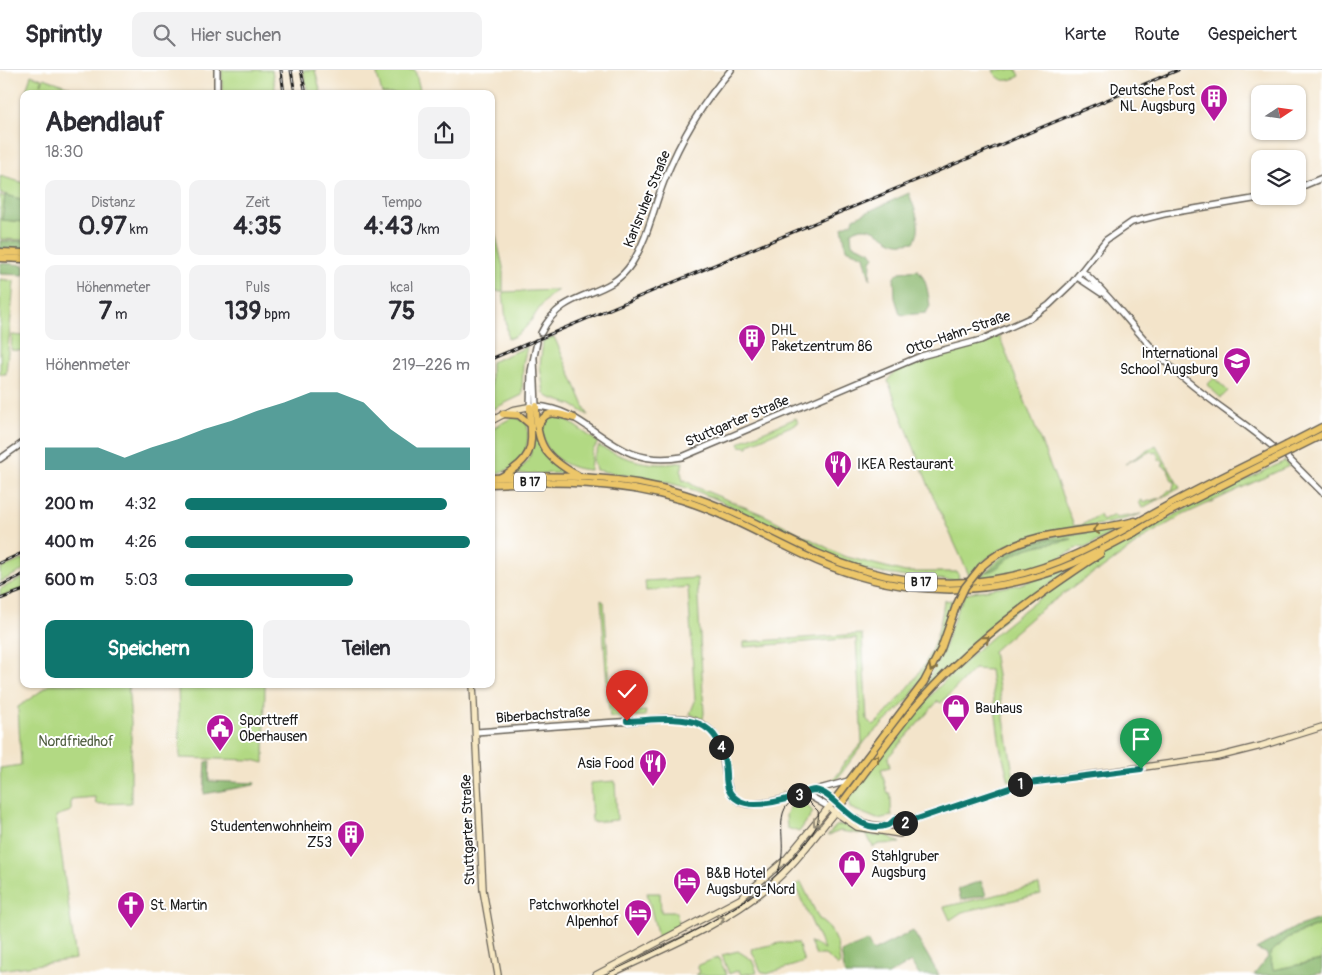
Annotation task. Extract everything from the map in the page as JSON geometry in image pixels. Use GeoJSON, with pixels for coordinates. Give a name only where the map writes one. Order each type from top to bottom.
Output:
{"type":"FeatureCollection","features":[{"type":"Feature","properties":{"kind":"highway"},"geometry":{"type":"LineString","coordinates":[[0,252],[20,253]]}},
{"type":"Feature","properties":{"kind":"highway"},"geometry":{"type":"LineString","coordinates":[[0,258],[20,259]]}},
{"type":"Feature","properties":{"kind":"highway"},"geometry":{"type":"LineString","coordinates":[[500,478],[520,465],[528,455],[534,427],[533,407]]}},
{"type":"Feature","properties":{"kind":"highway"},"geometry":{"type":"LineString","coordinates":[[503,414],[519,415],[534,427],[542,446],[551,458],[579,476]]}},
{"type":"Feature","properties":{"kind":"highway"},"geometry":{"type":"LineString","coordinates":[[534,427],[548,414],[574,418]]}},
{"type":"Feature","properties":{"kind":"highway","name":"B 17"},"geometry":{"type":"LineString","coordinates":[[1289,448],[1322,427]]}},
{"type":"Feature","properties":{"kind":"highway","name":"B 17"},"geometry":{"type":"LineString","coordinates":[[495,478],[579,476],[626,480],[684,494],[732,512],[842,564],[877,574],[916,581],[976,582],[1027,573],[1074,556],[1143,519],[1271,456],[1322,435]]}},
{"type":"Feature","properties":{"kind":"highway","name":"B 17"},"geometry":{"type":"LineString","coordinates":[[495,484],[568,482],[609,485],[654,493],[716,512],[815,560],[848,573],[875,581],[923,589],[976,589],[1029,579],[1073,564],[1135,532],[1271,456]]}},
{"type":"Feature","properties":{"kind":"highway"},"geometry":{"type":"LineString","coordinates":[[834,807],[848,781],[924,682],[941,649],[956,606],[965,588],[981,567],[1015,544],[1040,536],[1102,529],[1143,519]]}},
{"type":"Feature","properties":{"kind":"highway"},"geometry":{"type":"LineString","coordinates":[[834,807],[916,706],[976,647],[1031,601],[1135,532]]}},
{"type":"Feature","properties":{"kind":"main road","name":"Stuttgarter Straße"},"geometry":{"type":"LineString","coordinates":[[495,419],[503,414],[533,407]]}},
{"type":"Feature","properties":{"kind":"main road","name":"Stuttgarter Straße"},"geometry":{"type":"LineString","coordinates":[[473,688],[483,890],[498,975]]}},
{"type":"Feature","properties":{"kind":"main road"},"geometry":{"type":"LineString","coordinates":[[834,807],[868,825],[890,824],[896,819],[905,823],[1021,784],[1141,769],[1238,753],[1322,727]]}},
{"type":"Feature","properties":{"kind":"main road"},"geometry":{"type":"LineString","coordinates":[[834,807],[842,819],[861,828],[891,832],[898,835],[906,829],[905,823]]}},
{"type":"Feature","properties":{"kind":"main road"},"geometry":{"type":"LineString","coordinates":[[596,975],[740,899],[786,859],[834,807]]}},
{"type":"Feature","properties":{"kind":"main road"},"geometry":{"type":"LineString","coordinates":[[608,975],[695,933],[747,904],[790,867],[834,807]]}},
{"type":"Feature","properties":{"kind":"main road"},"geometry":{"type":"LineString","coordinates":[[890,824],[891,832]]}},
{"type":"Feature","properties":{"kind":"street"},"geometry":{"type":"LineString","coordinates":[[217,70],[217,90]]}},
{"type":"Feature","properties":{"kind":"street","name":"Karlsruher Straße"},"geometry":{"type":"LineString","coordinates":[[541,333],[548,320],[561,306],[614,282],[632,264],[648,232],[675,156],[707,100],[731,70]]}},
{"type":"Feature","properties":{"kind":"street"},"geometry":{"type":"LineString","coordinates":[[1306,185],[1322,178]]}},
{"type":"Feature","properties":{"kind":"street","name":"Otto-Hahn-Straße"},"geometry":{"type":"LineString","coordinates":[[881,373],[932,352],[981,340],[1030,318],[1050,305],[1077,277],[1106,240],[1132,222],[1164,214],[1251,199]]}},
{"type":"Feature","properties":{"kind":"street"},"geometry":{"type":"LineString","coordinates":[[1082,271],[1112,300],[1146,343],[1170,367],[1272,446]]}},
{"type":"Feature","properties":{"kind":"street"},"geometry":{"type":"LineString","coordinates":[[1077,277],[1112,300]]}},
{"type":"Feature","properties":{"kind":"street"},"geometry":{"type":"LineString","coordinates":[[533,407],[534,359],[537,342]]}},
{"type":"Feature","properties":{"kind":"street","name":"Stuttgarter Straße"},"geometry":{"type":"LineString","coordinates":[[533,407],[549,407],[574,418],[602,438],[635,456],[662,459],[676,458],[699,451],[881,373]]}},
{"type":"Feature","properties":{"kind":"street"},"geometry":{"type":"LineString","coordinates":[[0,459],[20,445]]}},
{"type":"Feature","properties":{"kind":"street"},"geometry":{"type":"LineString","coordinates":[[1288,458],[1322,492]]}},
{"type":"Feature","properties":{"kind":"street","name":"Biberbachstraße"},"geometry":{"type":"LineString","coordinates":[[476,732],[627,721],[689,720],[704,725],[716,737],[724,757],[727,787],[737,799],[751,804],[796,796],[848,781]]}},
{"type":"Feature","properties":{"kind":"street"},"geometry":{"type":"LineString","coordinates":[[815,790],[834,807]]}},
{"type":"Feature","properties":{"kind":"street","name":"Biberbachstraße"},"geometry":{"type":"LineString","coordinates":[[796,796],[810,796],[834,807]]}},
{"type":"Feature","properties":{"kind":"green space"},"geometry":{"type":"Polygon","coordinates":[[[222,70],[272,70],[275,90],[222,90],[222,70]]]}},
{"type":"Feature","properties":{"kind":"green space"},"geometry":{"type":"Polygon","coordinates":[[[303,70],[315,70],[320,90],[307,90],[303,70]]]}},
{"type":"Feature","properties":{"kind":"green space"},"geometry":{"type":"Polygon","coordinates":[[[376,70],[415,70],[420,90],[381,90],[376,70]]]}},
{"type":"Feature","properties":{"kind":"green space"},"geometry":{"type":"Polygon","coordinates":[[[993,70],[1017,70],[1020,76],[1005,80],[998,77],[993,70]]]}},
{"type":"Feature","properties":{"kind":"green space"},"geometry":{"type":"Polygon","coordinates":[[[31,75],[42,79],[41,85],[44,78],[70,87],[68,90],[26,90],[31,75]]]}},
{"type":"Feature","properties":{"kind":"green space"},"geometry":{"type":"Polygon","coordinates":[[[0,176],[20,182],[20,199],[0,193],[0,176]]]}},
{"type":"Feature","properties":{"kind":"green space"},"geometry":{"type":"Polygon","coordinates":[[[909,193],[918,224],[917,236],[914,242],[898,243],[871,229],[865,228],[851,232],[852,244],[870,251],[874,257],[871,261],[870,279],[864,256],[846,249],[842,227],[853,222],[854,218],[909,193]]]}},
{"type":"Feature","properties":{"kind":"green space"},"geometry":{"type":"Polygon","coordinates":[[[0,195],[5,197],[2,220],[20,222],[20,240],[0,239],[0,195]]]}},
{"type":"Feature","properties":{"kind":"green space"},"geometry":{"type":"Polygon","coordinates":[[[5,195],[20,199],[20,222],[2,220],[5,195]]]}},
{"type":"Feature","properties":{"kind":"green space"},"geometry":{"type":"Polygon","coordinates":[[[495,232],[503,267],[503,291],[495,291],[495,232]]]}},
{"type":"Feature","properties":{"kind":"green space"},"geometry":{"type":"Polygon","coordinates":[[[0,241],[20,241],[20,250],[0,249],[0,241]]]}},
{"type":"Feature","properties":{"kind":"green space"},"geometry":{"type":"Polygon","coordinates":[[[0,263],[20,265],[20,275],[0,274],[0,263]]]}},
{"type":"Feature","properties":{"kind":"green space"},"geometry":{"type":"Polygon","coordinates":[[[918,270],[925,282],[930,306],[926,313],[900,314],[895,298],[894,277],[900,272],[918,270]]]}},
{"type":"Feature","properties":{"kind":"green space"},"geometry":{"type":"Polygon","coordinates":[[[0,279],[14,281],[6,374],[0,374],[0,279]]]}},
{"type":"Feature","properties":{"kind":"green space"},"geometry":{"type":"Polygon","coordinates":[[[558,290],[543,303],[523,330],[508,339],[503,292],[558,290]]]}},
{"type":"Feature","properties":{"kind":"green space"},"geometry":{"type":"Polygon","coordinates":[[[12,335],[20,336],[20,351],[11,350],[12,335]]]}},
{"type":"Feature","properties":{"kind":"green space"},"geometry":{"type":"Polygon","coordinates":[[[999,335],[1074,526],[1082,525],[1099,515],[1103,521],[1114,515],[1116,518],[1141,514],[1093,526],[1029,537],[1009,545],[989,557],[969,575],[932,494],[888,381],[901,367],[912,362],[966,348],[999,335]]]}},
{"type":"Feature","properties":{"kind":"green space"},"geometry":{"type":"Polygon","coordinates":[[[554,337],[588,415],[572,405],[548,397],[544,393],[540,366],[543,341],[554,337]]]}},
{"type":"Feature","properties":{"kind":"green space"},"geometry":{"type":"Polygon","coordinates":[[[527,347],[523,363],[522,395],[495,408],[495,360],[527,347]]]}},
{"type":"Feature","properties":{"kind":"green space"},"geometry":{"type":"Polygon","coordinates":[[[1214,378],[1228,391],[1221,398],[1207,385],[1214,378]]]}},
{"type":"Feature","properties":{"kind":"green space"},"geometry":{"type":"Polygon","coordinates":[[[553,415],[565,419],[598,442],[592,452],[590,470],[580,469],[562,462],[549,450],[545,442],[543,421],[553,415]]]}},
{"type":"Feature","properties":{"kind":"green space"},"geometry":{"type":"Polygon","coordinates":[[[515,416],[527,424],[528,433],[525,450],[521,458],[509,469],[495,473],[495,427],[515,416]]]}},
{"type":"Feature","properties":{"kind":"green space"},"geometry":{"type":"Polygon","coordinates":[[[796,418],[798,423],[749,444],[748,447],[740,446],[739,443],[746,439],[796,418]]]}},
{"type":"Feature","properties":{"kind":"green space"},"geometry":{"type":"Polygon","coordinates":[[[534,424],[538,441],[545,454],[570,473],[514,474],[522,467],[530,455],[534,424]]]}},
{"type":"Feature","properties":{"kind":"green space"},"geometry":{"type":"Polygon","coordinates":[[[1156,445],[1180,488],[1142,508],[1139,502],[1142,500],[1143,503],[1162,497],[1169,490],[1172,491],[1175,481],[1172,481],[1168,469],[1162,465],[1164,463],[1161,459],[1157,460],[1159,458],[1156,452],[1153,453],[1151,451],[1125,464],[1156,445]]]}},
{"type":"Feature","properties":{"kind":"green space"},"geometry":{"type":"Polygon","coordinates":[[[599,446],[640,462],[671,464],[683,462],[681,472],[683,481],[685,480],[696,487],[764,515],[843,556],[905,572],[958,572],[959,580],[890,575],[850,565],[811,548],[735,508],[696,491],[659,481],[596,470],[593,459],[599,446]]]}},
{"type":"Feature","properties":{"kind":"green space"},"geometry":{"type":"Polygon","coordinates":[[[1285,461],[1289,466],[1183,515],[1148,535],[1099,571],[1096,571],[1039,611],[993,651],[1014,779],[1009,781],[1000,747],[990,670],[974,669],[941,703],[938,701],[888,757],[890,767],[881,769],[888,794],[890,793],[892,816],[877,819],[850,808],[848,799],[920,707],[978,649],[1020,613],[1064,580],[1135,536],[1285,461]]]}},
{"type":"Feature","properties":{"kind":"green space"},"geometry":{"type":"Polygon","coordinates":[[[1120,528],[1085,548],[1079,547],[1060,559],[1031,570],[977,580],[1005,554],[1028,542],[1054,536],[1120,528]]]}},
{"type":"Feature","properties":{"kind":"green space"},"geometry":{"type":"Polygon","coordinates":[[[1048,539],[1072,539],[1023,550],[995,569],[987,572],[1021,545],[1048,539]]]}},
{"type":"Feature","properties":{"kind":"green space"},"geometry":{"type":"Polygon","coordinates":[[[20,561],[20,572],[0,582],[0,569],[20,561]]]}},
{"type":"Feature","properties":{"kind":"green space"},"geometry":{"type":"Polygon","coordinates":[[[1074,566],[1004,619],[915,704],[942,654],[957,610],[966,593],[1018,585],[1074,566]]]}},
{"type":"Feature","properties":{"kind":"green space"},"geometry":{"type":"Polygon","coordinates":[[[697,578],[703,719],[690,714],[695,701],[688,587],[646,591],[645,581],[697,578]]]}},
{"type":"Feature","properties":{"kind":"green space"},"geometry":{"type":"Polygon","coordinates":[[[20,579],[20,590],[0,597],[0,589],[20,579]]]}},
{"type":"Feature","properties":{"kind":"green space"},"geometry":{"type":"Polygon","coordinates":[[[601,600],[604,602],[610,685],[607,685],[601,600]]]}},
{"type":"Feature","properties":{"kind":"green space"},"geometry":{"type":"Polygon","coordinates":[[[952,600],[931,664],[908,700],[866,740],[835,782],[781,793],[832,782],[841,770],[841,767],[862,743],[856,638],[744,647],[744,642],[862,634],[867,720],[873,725],[878,722],[903,694],[922,668],[936,639],[944,601],[952,600]]]}},
{"type":"Feature","properties":{"kind":"green space","name":"Nordfriedhof"},"geometry":{"type":"Polygon","coordinates":[[[45,688],[128,688],[131,723],[131,803],[96,804],[95,797],[71,799],[71,811],[56,816],[76,959],[0,970],[0,768],[21,765],[18,707],[45,688]]]}},
{"type":"Feature","properties":{"kind":"green space"},"geometry":{"type":"Polygon","coordinates":[[[178,688],[265,688],[264,763],[253,760],[180,758],[178,688]]]}},
{"type":"Feature","properties":{"kind":"green space"},"geometry":{"type":"Polygon","coordinates":[[[610,689],[613,710],[621,713],[646,711],[645,716],[610,717],[607,690],[610,689]]]}},
{"type":"Feature","properties":{"kind":"green space"},"geometry":{"type":"Polygon","coordinates":[[[210,761],[209,781],[255,783],[254,785],[204,794],[206,762],[210,761]]]}},
{"type":"Feature","properties":{"kind":"green space"},"geometry":{"type":"Polygon","coordinates":[[[615,781],[617,820],[592,822],[590,783],[615,781]]]}},
{"type":"Feature","properties":{"kind":"green space"},"geometry":{"type":"Polygon","coordinates":[[[797,804],[807,805],[813,812],[799,832],[787,828],[786,815],[789,808],[797,804]]]}},
{"type":"Feature","properties":{"kind":"green space"},"geometry":{"type":"Polygon","coordinates":[[[843,825],[875,836],[887,835],[900,843],[879,844],[873,847],[867,835],[840,831],[827,836],[836,826],[843,825]]]}},
{"type":"Feature","properties":{"kind":"green space"},"geometry":{"type":"Polygon","coordinates":[[[981,881],[986,895],[961,900],[958,889],[981,881]]]}},
{"type":"Feature","properties":{"kind":"green space"},"geometry":{"type":"Polygon","coordinates":[[[801,882],[819,919],[830,929],[837,944],[840,963],[838,966],[825,955],[816,955],[810,942],[824,949],[795,886],[801,882]]]}},
{"type":"Feature","properties":{"kind":"green space"},"geometry":{"type":"Polygon","coordinates":[[[1039,885],[1041,894],[962,912],[950,920],[944,907],[1039,885]]]}},
{"type":"Feature","properties":{"kind":"green space"},"geometry":{"type":"Polygon","coordinates":[[[647,893],[660,893],[661,912],[677,912],[678,927],[658,937],[647,893]]]}},
{"type":"Feature","properties":{"kind":"green space"},"geometry":{"type":"Polygon","coordinates":[[[1322,918],[1322,924],[1289,937],[1270,953],[1273,970],[1322,960],[1322,973],[1310,975],[1254,975],[1268,957],[1266,953],[1256,949],[1296,927],[1322,918]]]}},
{"type":"Feature","properties":{"kind":"green space"},"geometry":{"type":"Polygon","coordinates":[[[1322,924],[1322,960],[1273,970],[1270,953],[1289,937],[1322,924]]]}},
{"type":"Feature","properties":{"kind":"green space"},"geometry":{"type":"Polygon","coordinates":[[[913,931],[939,975],[919,975],[911,962],[888,975],[845,975],[841,952],[867,941],[873,951],[913,931]]]}},
{"type":"Feature","properties":{"kind":"green space"},"geometry":{"type":"Polygon","coordinates":[[[780,943],[798,943],[804,962],[767,974],[761,971],[751,949],[780,943]]]}},
{"type":"Feature","properties":{"kind":"green space"},"geometry":{"type":"Polygon","coordinates":[[[738,951],[752,960],[757,972],[741,975],[739,970],[729,974],[722,955],[738,951]]]}},
{"type":"Feature","properties":{"kind":"green space"},"geometry":{"type":"Polygon","coordinates":[[[718,957],[727,975],[696,975],[700,972],[697,966],[718,957]]]}},
{"type":"Feature","properties":{"kind":"tram line"},"geometry":{"type":"LineString","coordinates":[[604,975],[709,923],[757,891],[779,872],[803,847],[816,827],[818,811],[807,800],[794,800],[783,813],[782,853],[777,873]]}},
{"type":"Feature","properties":{"kind":"railway"},"geometry":{"type":"LineString","coordinates":[[281,70],[284,90]]}},
{"type":"Feature","properties":{"kind":"railway"},"geometry":{"type":"LineString","coordinates":[[291,70],[294,90]]}},
{"type":"Feature","properties":{"kind":"railway"},"geometry":{"type":"LineString","coordinates":[[301,70],[305,90]]}},
{"type":"Feature","properties":{"kind":"railway"},"geometry":{"type":"LineString","coordinates":[[495,357],[1178,70]]}},
{"type":"Feature","properties":{"kind":"railway"},"geometry":{"type":"LineString","coordinates":[[0,563],[20,554]]}},
{"type":"Feature","properties":{"kind":"railway"},"geometry":{"type":"LineString","coordinates":[[0,586],[20,576]]}},
{"type":"Feature","properties":{"kind":"railway"},"geometry":{"type":"LineString","coordinates":[[0,599],[20,592]]}},
{"type":"Feature","properties":{"kind":"place","name":"Deutsche Post NL Augsburg"},"geometry":{"type":"Point","coordinates":[1214,122]}},
{"type":"Feature","properties":{"kind":"place","name":"DHL Paketzentrum 86"},"geometry":{"type":"Point","coordinates":[752,362]}},
{"type":"Feature","properties":{"kind":"place","name":"International School Augsburg"},"geometry":{"type":"Point","coordinates":[1237,385]}},
{"type":"Feature","properties":{"kind":"place","name":"IKEA Restaurant"},"geometry":{"type":"Point","coordinates":[838,488]}},
{"type":"Feature","properties":{"kind":"place","name":"Bauhaus"},"geometry":{"type":"Point","coordinates":[956,732]}},
{"type":"Feature","properties":{"kind":"place","name":"Sporttreff Oberhausen"},"geometry":{"type":"Point","coordinates":[220,752]}},
{"type":"Feature","properties":{"kind":"place","name":"Asia Food"},"geometry":{"type":"Point","coordinates":[653,787]}},
{"type":"Feature","properties":{"kind":"place","name":"Studentenwohnheim Z53"},"geometry":{"type":"Point","coordinates":[351,858]}},
{"type":"Feature","properties":{"kind":"place","name":"Stahlgruber Augsburg"},"geometry":{"type":"Point","coordinates":[852,888]}},
{"type":"Feature","properties":{"kind":"place","name":"B&B Hotel Augsburg-Nord"},"geometry":{"type":"Point","coordinates":[687,905]}},
{"type":"Feature","properties":{"kind":"place","name":"St. Martin"},"geometry":{"type":"Point","coordinates":[131,929]}},
{"type":"Feature","properties":{"kind":"place","name":"Patchworkhotel Alpenhof"},"geometry":{"type":"Point","coordinates":[638,937]}},
{"type":"Feature","properties":{"kind":"route"},"geometry":{"type":"LineString","coordinates":[[627,721],[682,719],[704,725],[716,737],[722,750],[727,787],[730,794],[742,803],[760,803],[815,790],[827,796],[850,816],[868,825],[875,826],[890,824],[896,819],[902,820],[905,823],[995,791],[1037,780],[1141,769]]}}]}
